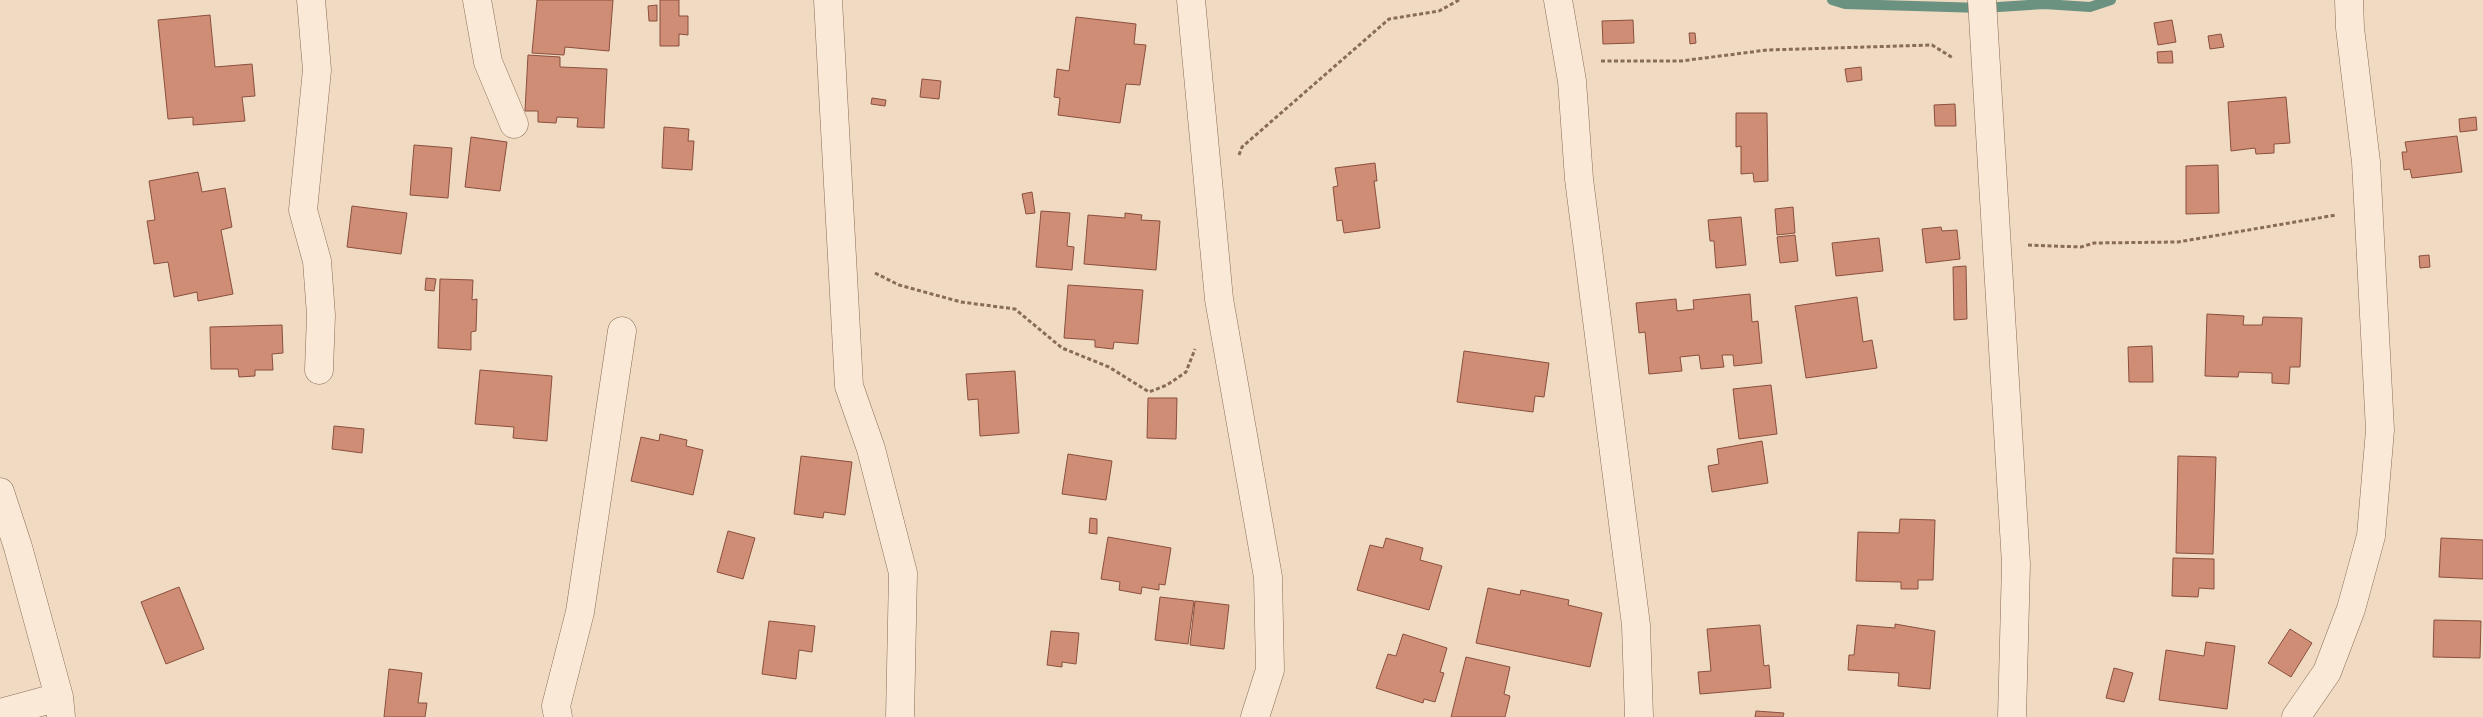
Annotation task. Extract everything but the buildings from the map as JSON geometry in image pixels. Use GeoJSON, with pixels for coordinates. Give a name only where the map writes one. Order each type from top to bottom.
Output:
{"type":"FeatureCollection","features":[{"type":"Feature","properties":{"kind":"street"},"geometry":{"type":"LineString","coordinates":[[311,0],[317,70],[303,210],[317,261],[321,315],[319,370]]}},
{"type":"Feature","properties":{"kind":"street"},"geometry":{"type":"LineString","coordinates":[[477,0],[488,62],[514,124]]}},
{"type":"Feature","properties":{"kind":"street"},"geometry":{"type":"LineString","coordinates":[[828,0],[849,386],[871,448],[903,573],[900,717]]}},
{"type":"Feature","properties":{"kind":"street"},"geometry":{"type":"LineString","coordinates":[[1191,0],[1219,300],[1268,577],[1270,670],[1256,717]]}},
{"type":"Feature","properties":{"kind":"street"},"geometry":{"type":"LineString","coordinates":[[1558,0],[1572,81],[1579,179],[1636,625],[1639,717]]}},
{"type":"Feature","properties":{"kind":"street"},"geometry":{"type":"LineString","coordinates":[[1982,0],[2016,564],[2012,717]]}},
{"type":"Feature","properties":{"kind":"street"},"geometry":{"type":"LineString","coordinates":[[2296,717],[2327,672],[2351,609],[2371,536],[2380,430],[2366,162],[2350,28],[2350,0]]}},
{"type":"Feature","properties":{"kind":"street"},"geometry":{"type":"LineString","coordinates":[[558,717],[556,706],[580,612],[622,331]]}},
{"type":"Feature","properties":{"kind":"street"},"geometry":{"type":"LineString","coordinates":[[0,492],[18,547],[60,707],[0,713]]}},
{"type":"Feature","properties":{"kind":"path"},"geometry":{"type":"LineString","coordinates":[[1238,156],[1242,147],[1389,19],[1439,11],[1459,0]]}},
{"type":"Feature","properties":{"kind":"path"},"geometry":{"type":"LineString","coordinates":[[1569,61],[1681,62],[1767,50],[1932,45],[1969,67],[1987,86]]}},
{"type":"Feature","properties":{"kind":"path"},"geometry":{"type":"LineString","coordinates":[[1997,245],[2063,245],[2081,247],[2094,243],[2178,242],[2368,209]]}},
{"type":"Feature","properties":{"kind":"path"},"geometry":{"type":"LineString","coordinates":[[841,256],[899,285],[961,302],[1015,309],[1062,348],[1109,367],[1149,392],[1166,385],[1186,372],[1195,348]]}},
{"type":"Feature","properties":{"kind":"waterway"},"geometry":{"type":"LineString","coordinates":[[1832,0],[1845,4],[1983,8],[2044,4],[2090,7],[2111,0]]}}]}
